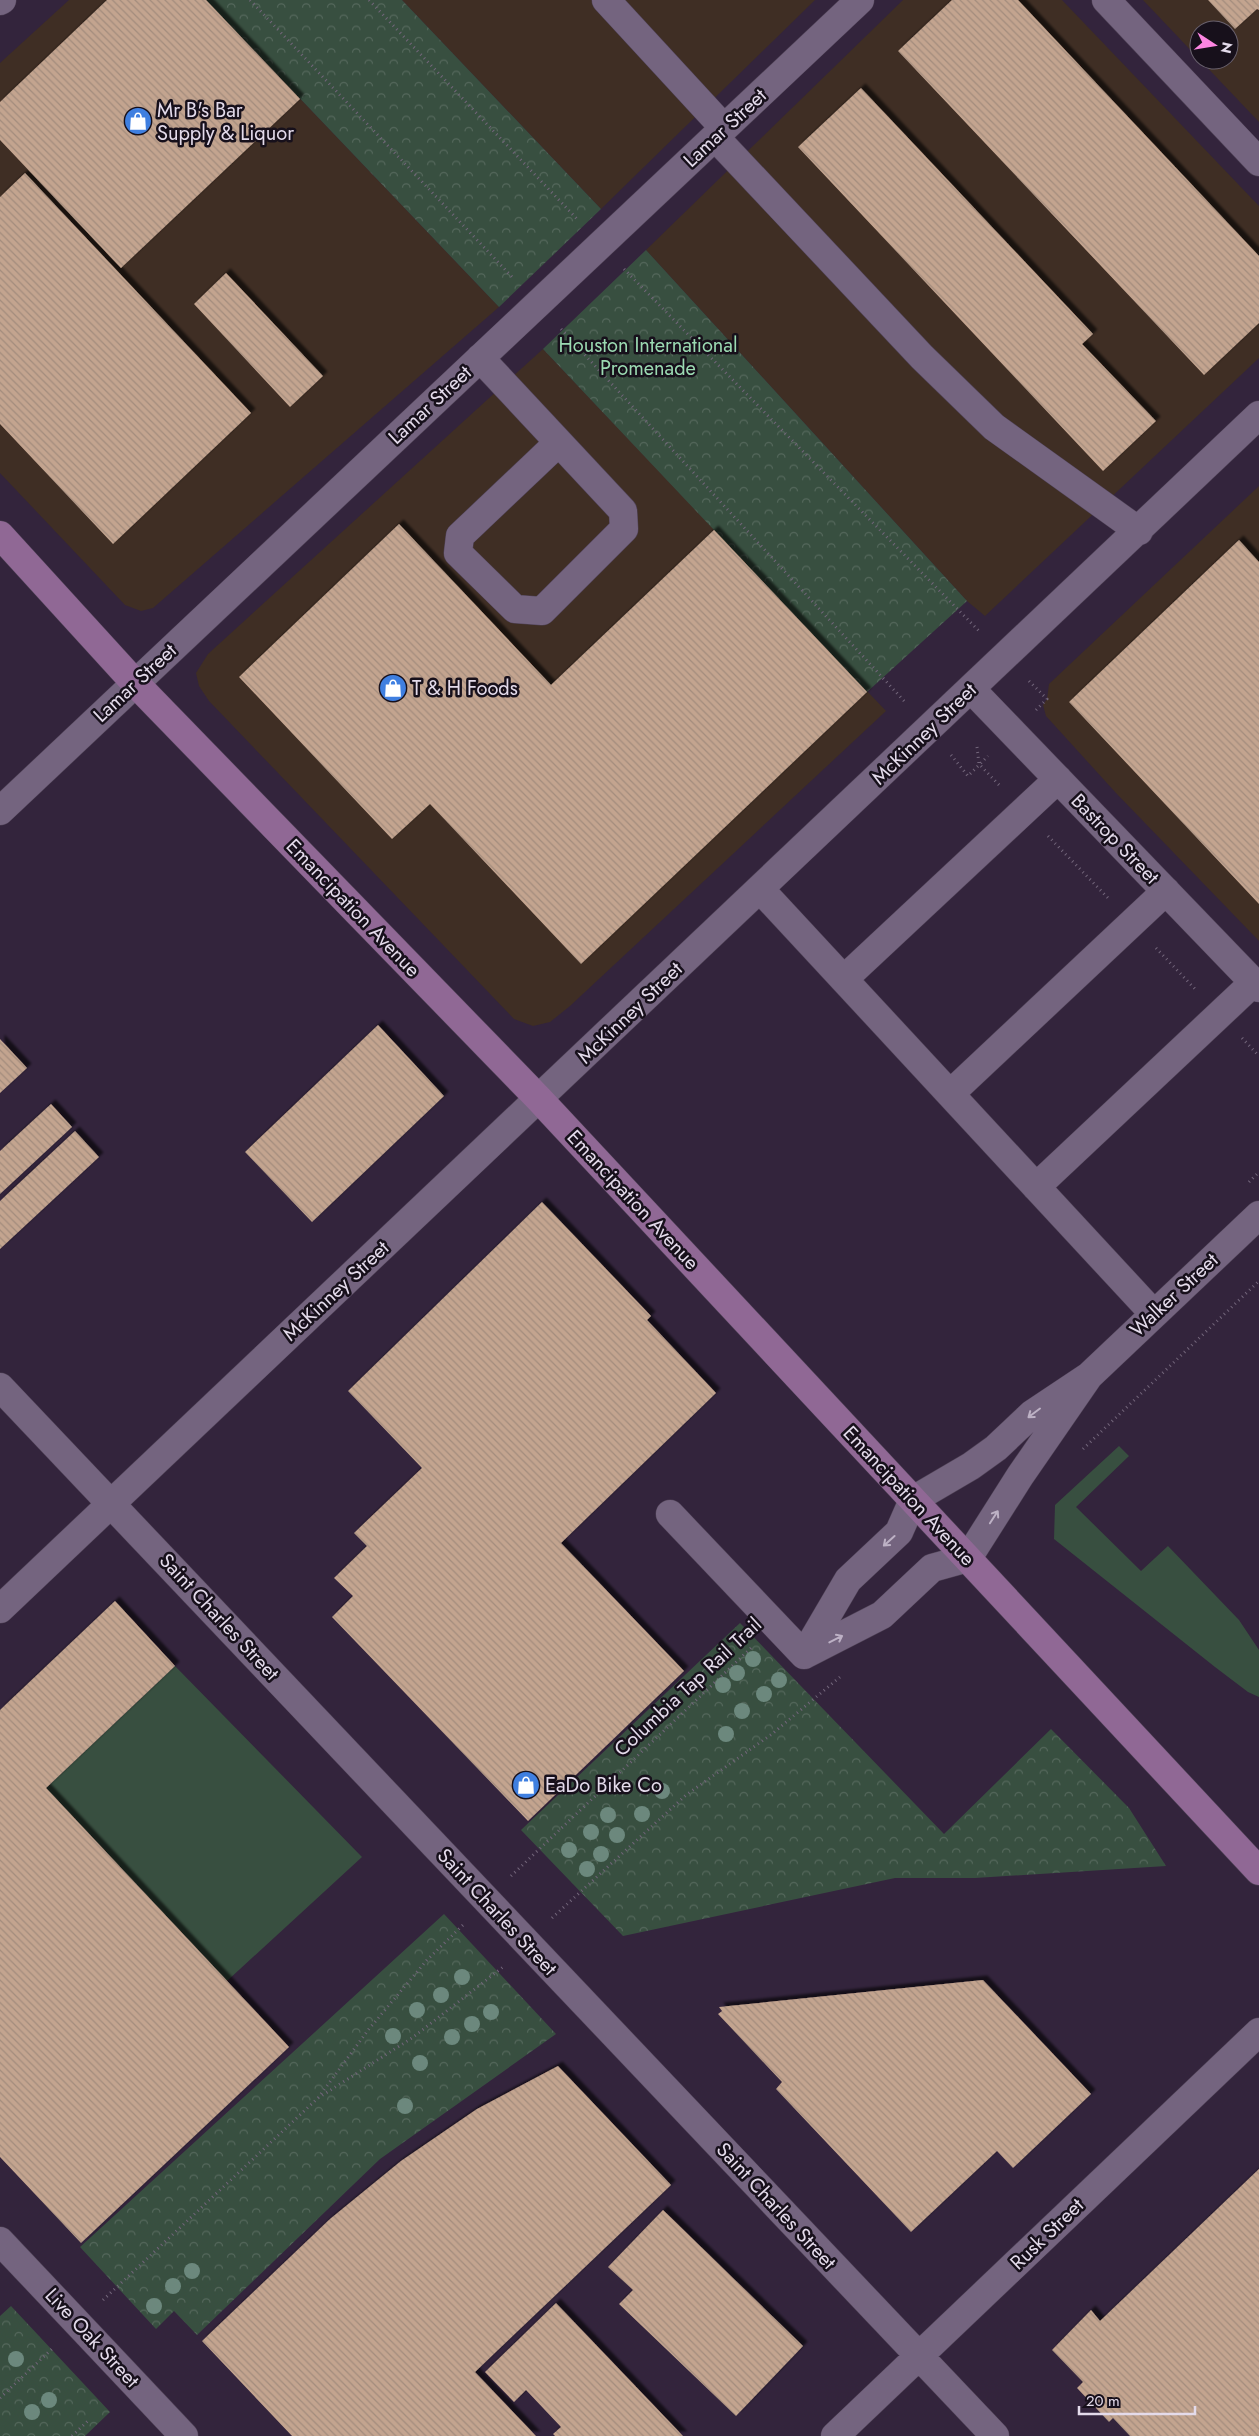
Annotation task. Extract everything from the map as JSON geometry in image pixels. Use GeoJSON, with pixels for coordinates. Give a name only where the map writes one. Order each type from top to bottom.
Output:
{"type":"FeatureCollection","features":[{"type":"Feature","properties":{"kind":"main road","name":"Emancipation Avenue"},"geometry":{"type":"LineString","coordinates":[[0,535],[135,683],[539,1099],[1259,1871]]}},
{"type":"Feature","properties":{"kind":"street"},"geometry":{"type":"LineString","coordinates":[[606,0],[720,133],[922,357],[994,427],[1139,531]]}},
{"type":"Feature","properties":{"kind":"street","name":"Lamar Street"},"geometry":{"type":"LineString","coordinates":[[0,811],[860,0]]}},
{"type":"Feature","properties":{"kind":"street"},"geometry":{"type":"LineString","coordinates":[[1106,0],[1259,162]]}},
{"type":"Feature","properties":{"kind":"street"},"geometry":{"type":"LineString","coordinates":[[480,358],[623,511],[624,530],[542,612],[515,609],[458,554],[460,536],[558,443]]}},
{"type":"Feature","properties":{"kind":"street","name":"McKinney Street"},"geometry":{"type":"LineString","coordinates":[[0,1608],[1139,531],[1259,415]]}},
{"type":"Feature","properties":{"kind":"street","name":"Bastrop Street"},"geometry":{"type":"LineString","coordinates":[[971,689],[1256,986]]}},
{"type":"Feature","properties":{"kind":"street"},"geometry":{"type":"LineString","coordinates":[[844,979],[1058,779]]}},
{"type":"Feature","properties":{"kind":"street"},"geometry":{"type":"LineString","coordinates":[[760,889],[1154,1314]]}},
{"type":"Feature","properties":{"kind":"street"},"geometry":{"type":"LineString","coordinates":[[950,1094],[1166,892]]}},
{"type":"Feature","properties":{"kind":"street"},"geometry":{"type":"LineString","coordinates":[[1036,1187],[1220,1014],[1256,986]]}},
{"type":"Feature","properties":{"kind":"street","name":"Walker Street"},"geometry":{"type":"LineString","coordinates":[[913,1500],[971,1466],[996,1448],[1032,1414],[1089,1376],[1259,1215]]}},
{"type":"Feature","properties":{"kind":"street","name":"Walker Street"},"geometry":{"type":"LineString","coordinates":[[968,1558],[1020,1476],[1089,1376]]}},
{"type":"Feature","properties":{"kind":"street","name":"Saint Charles Street"},"geometry":{"type":"LineString","coordinates":[[0,1386],[917,2356],[995,2436]]}},
{"type":"Feature","properties":{"kind":"street"},"geometry":{"type":"LineString","coordinates":[[804,1655],[848,1580],[899,1532],[913,1500]]}},
{"type":"Feature","properties":{"kind":"street"},"geometry":{"type":"LineString","coordinates":[[670,1514],[804,1655]]}},
{"type":"Feature","properties":{"kind":"street"},"geometry":{"type":"LineString","coordinates":[[804,1655],[882,1615],[932,1568],[968,1558]]}},
{"type":"Feature","properties":{"kind":"street","name":"Rusk Street"},"geometry":{"type":"LineString","coordinates":[[835,2436],[1259,2032]]}},
{"type":"Feature","properties":{"kind":"street","name":"Live Oak Street"},"geometry":{"type":"LineString","coordinates":[[0,2241],[184,2436]]}},
{"type":"Feature","properties":{"kind":"path"},"geometry":{"type":"LineString","coordinates":[[250,0],[516,282]]}},
{"type":"Feature","properties":{"kind":"path"},"geometry":{"type":"LineString","coordinates":[[369,0],[579,222]]}},
{"type":"Feature","properties":{"kind":"path"},"geometry":{"type":"LineString","coordinates":[[619,264],[977,628]]}},
{"type":"Feature","properties":{"kind":"path"},"geometry":{"type":"LineString","coordinates":[[557,324],[893,688]]}},
{"type":"Feature","properties":{"kind":"path"},"geometry":{"type":"LineString","coordinates":[[977,746],[979,764],[1259,1056]]}},
{"type":"Feature","properties":{"kind":"path"},"geometry":{"type":"LineString","coordinates":[[1080,1452],[1259,1281]]}},
{"type":"Feature","properties":{"kind":"path","name":"Columbia Tap Rail Trail"},"geometry":{"type":"LineString","coordinates":[[526,1861],[775,1625]]}},
{"type":"Feature","properties":{"kind":"path"},"geometry":{"type":"LineString","coordinates":[[574,1897],[686,1795],[772,1734],[846,1671]]}},
{"type":"Feature","properties":{"kind":"path"},"geometry":{"type":"LineString","coordinates":[[121,2282],[318,2098],[369,2029],[427,1960],[455,1933]]}},
{"type":"Feature","properties":{"kind":"path"},"geometry":{"type":"LineString","coordinates":[[318,2098],[412,2038],[497,1973]]}},
{"type":"Feature","properties":{"kind":"path"},"geometry":{"type":"LineString","coordinates":[[0,2398],[42,2358]]}},
{"type":"Feature","properties":{"kind":"path"},"geometry":{"type":"LineString","coordinates":[[72,2436],[90,2419]]}},
{"type":"Feature","properties":{"kind":"shaded area"},"geometry":{"type":"Polygon","coordinates":[[[69,0],[206,0],[499,307],[153,608],[141,611],[125,605],[0,473],[0,63],[69,0]]]}},
{"type":"Feature","properties":{"kind":"shaded area"},"geometry":{"type":"Polygon","coordinates":[[[402,0],[815,0],[601,209],[402,0]]]}},
{"type":"Feature","properties":{"kind":"shaded area"},"geometry":{"type":"Polygon","coordinates":[[[903,0],[1062,0],[1259,206],[1259,358],[985,616],[967,601],[646,250],[903,0]]]}},
{"type":"Feature","properties":{"kind":"shaded area"},"geometry":{"type":"Polygon","coordinates":[[[1143,0],[1259,0],[1259,122],[1210,70],[1239,70],[1239,20],[1189,20],[1189,48],[1143,0]]]}},
{"type":"Feature","properties":{"kind":"shaded area"},"geometry":{"type":"Polygon","coordinates":[[[543,349],[886,711],[570,1006],[550,1022],[533,1026],[514,1019],[209,701],[199,686],[196,673],[208,654],[543,349]]]}},
{"type":"Feature","properties":{"kind":"shaded area"},"geometry":{"type":"Polygon","coordinates":[[[1259,486],[1259,941],[1116,793],[1046,716],[1043,705],[1047,699],[1049,684],[1259,486]]]}},
{"type":"Feature","properties":{"kind":"green space","name":"Houston International Promenade"},"geometry":{"type":"Polygon","coordinates":[[[206,0],[402,0],[601,209],[499,307],[206,0]]]}},
{"type":"Feature","properties":{"kind":"green space","name":"Houston International Promenade"},"geometry":{"type":"Polygon","coordinates":[[[646,250],[967,601],[867,692],[543,349],[646,250]]]}},
{"type":"Feature","properties":{"kind":"green space"},"geometry":{"type":"Polygon","coordinates":[[[1119,1446],[1129,1456],[1076,1507],[1141,1571],[1168,1546],[1239,1620],[1259,1650],[1259,1697],[1248,1692],[1215,1667],[1054,1539],[1055,1505],[1119,1446]]]}},
{"type":"Feature","properties":{"kind":"green space"},"geometry":{"type":"Polygon","coordinates":[[[740,1623],[944,1834],[1051,1729],[1129,1808],[1166,1866],[975,1878],[895,1878],[623,1936],[521,1830],[740,1623]]]}},
{"type":"Feature","properties":{"kind":"green space"},"geometry":{"type":"Polygon","coordinates":[[[175,1666],[362,1857],[227,1981],[46,1788],[175,1666]]]}},
{"type":"Feature","properties":{"kind":"green space"},"geometry":{"type":"Polygon","coordinates":[[[444,1914],[556,2034],[380,2159],[197,2335],[174,2311],[156,2329],[80,2247],[444,1914]]]}},
{"type":"Feature","properties":{"kind":"green space"},"geometry":{"type":"Polygon","coordinates":[[[11,2306],[110,2412],[85,2436],[0,2436],[0,2316],[11,2306]]]}},
{"type":"Feature","properties":{"kind":"building","name":"Mr B's Bar Supply & Liquor"},"geometry":{"type":"Polygon","coordinates":[[[107,0],[206,0],[300,99],[121,268],[0,140],[0,102],[107,0]]]}},
{"type":"Feature","properties":{"kind":"building"},"geometry":{"type":"Polygon","coordinates":[[[952,0],[1018,0],[1259,256],[1259,323],[1204,375],[898,51],[952,0]]]}},
{"type":"Feature","properties":{"kind":"building"},"geometry":{"type":"Polygon","coordinates":[[[1208,0],[1259,0],[1259,10],[1257,9],[1239,25],[1239,20],[1227,20],[1208,0]]]}},
{"type":"Feature","properties":{"kind":"building"},"geometry":{"type":"Polygon","coordinates":[[[861,88],[1093,334],[1082,344],[1156,421],[1103,471],[798,147],[861,88]]]}},
{"type":"Feature","properties":{"kind":"building"},"geometry":{"type":"Polygon","coordinates":[[[25,173],[251,413],[113,544],[0,424],[0,197],[25,173]]]}},
{"type":"Feature","properties":{"kind":"building"},"geometry":{"type":"Polygon","coordinates":[[[226,273],[323,376],[290,407],[194,304],[226,273]]]}},
{"type":"Feature","properties":{"kind":"building"},"geometry":{"type":"Polygon","coordinates":[[[399,524],[551,685],[714,530],[867,692],[581,964],[430,804],[392,839],[239,677],[399,524]]]}},
{"type":"Feature","properties":{"kind":"building"},"geometry":{"type":"Polygon","coordinates":[[[1239,540],[1259,562],[1259,904],[1069,702],[1239,540]]]}},
{"type":"Feature","properties":{"kind":"building"},"geometry":{"type":"Polygon","coordinates":[[[378,1025],[444,1096],[312,1222],[245,1152],[378,1025]]]}},
{"type":"Feature","properties":{"kind":"building"},"geometry":{"type":"Polygon","coordinates":[[[0,1039],[27,1068],[0,1093],[0,1039]]]}},
{"type":"Feature","properties":{"kind":"building"},"geometry":{"type":"Polygon","coordinates":[[[51,1104],[72,1127],[0,1194],[0,1151],[51,1104]]]}},
{"type":"Feature","properties":{"kind":"building"},"geometry":{"type":"Polygon","coordinates":[[[75,1131],[99,1157],[0,1249],[0,1201],[75,1131]]]}},
{"type":"Feature","properties":{"kind":"building"},"geometry":{"type":"Polygon","coordinates":[[[542,1202],[651,1316],[647,1320],[716,1393],[561,1543],[684,1671],[528,1821],[332,1617],[353,1596],[334,1578],[367,1546],[354,1533],[422,1468],[348,1391],[542,1202]]]}},
{"type":"Feature","properties":{"kind":"building"},"geometry":{"type":"Polygon","coordinates":[[[115,1601],[175,1666],[46,1788],[289,2047],[81,2243],[0,2157],[0,1710],[115,1601]]]}},
{"type":"Feature","properties":{"kind":"building"},"geometry":{"type":"Polygon","coordinates":[[[983,1980],[1091,2094],[1013,2168],[997,2151],[911,2232],[776,2089],[782,2082],[718,2014],[722,2011],[719,2007],[983,1980]]]}},
{"type":"Feature","properties":{"kind":"building"},"geometry":{"type":"Polygon","coordinates":[[[558,2066],[671,2185],[475,2372],[536,2436],[292,2436],[202,2341],[330,2219],[401,2161],[477,2109],[558,2066]]]}},
{"type":"Feature","properties":{"kind":"building"},"geometry":{"type":"Polygon","coordinates":[[[1259,2169],[1259,2436],[1130,2436],[1113,2418],[1109,2422],[1077,2388],[1083,2382],[1052,2350],[1091,2310],[1100,2321],[1259,2169]]]}},
{"type":"Feature","properties":{"kind":"building"},"geometry":{"type":"Polygon","coordinates":[[[663,2210],[803,2346],[736,2416],[619,2304],[633,2290],[608,2267],[663,2210]]]}},
{"type":"Feature","properties":{"kind":"building"},"geometry":{"type":"Polygon","coordinates":[[[556,2303],[683,2436],[555,2436],[553,2434],[561,2427],[526,2390],[514,2402],[485,2372],[556,2303]]]}},
{"type":"Feature","properties":{"kind":"place","name":"Mr B's Bar Supply & Liquor"},"geometry":{"type":"Point","coordinates":[138,121]}},
{"type":"Feature","properties":{"kind":"place","name":"T & H Foods"},"geometry":{"type":"Point","coordinates":[393,688]}},
{"type":"Feature","properties":{"kind":"place","name":"EaDo Bike Co"},"geometry":{"type":"Point","coordinates":[526,1785]}}]}
